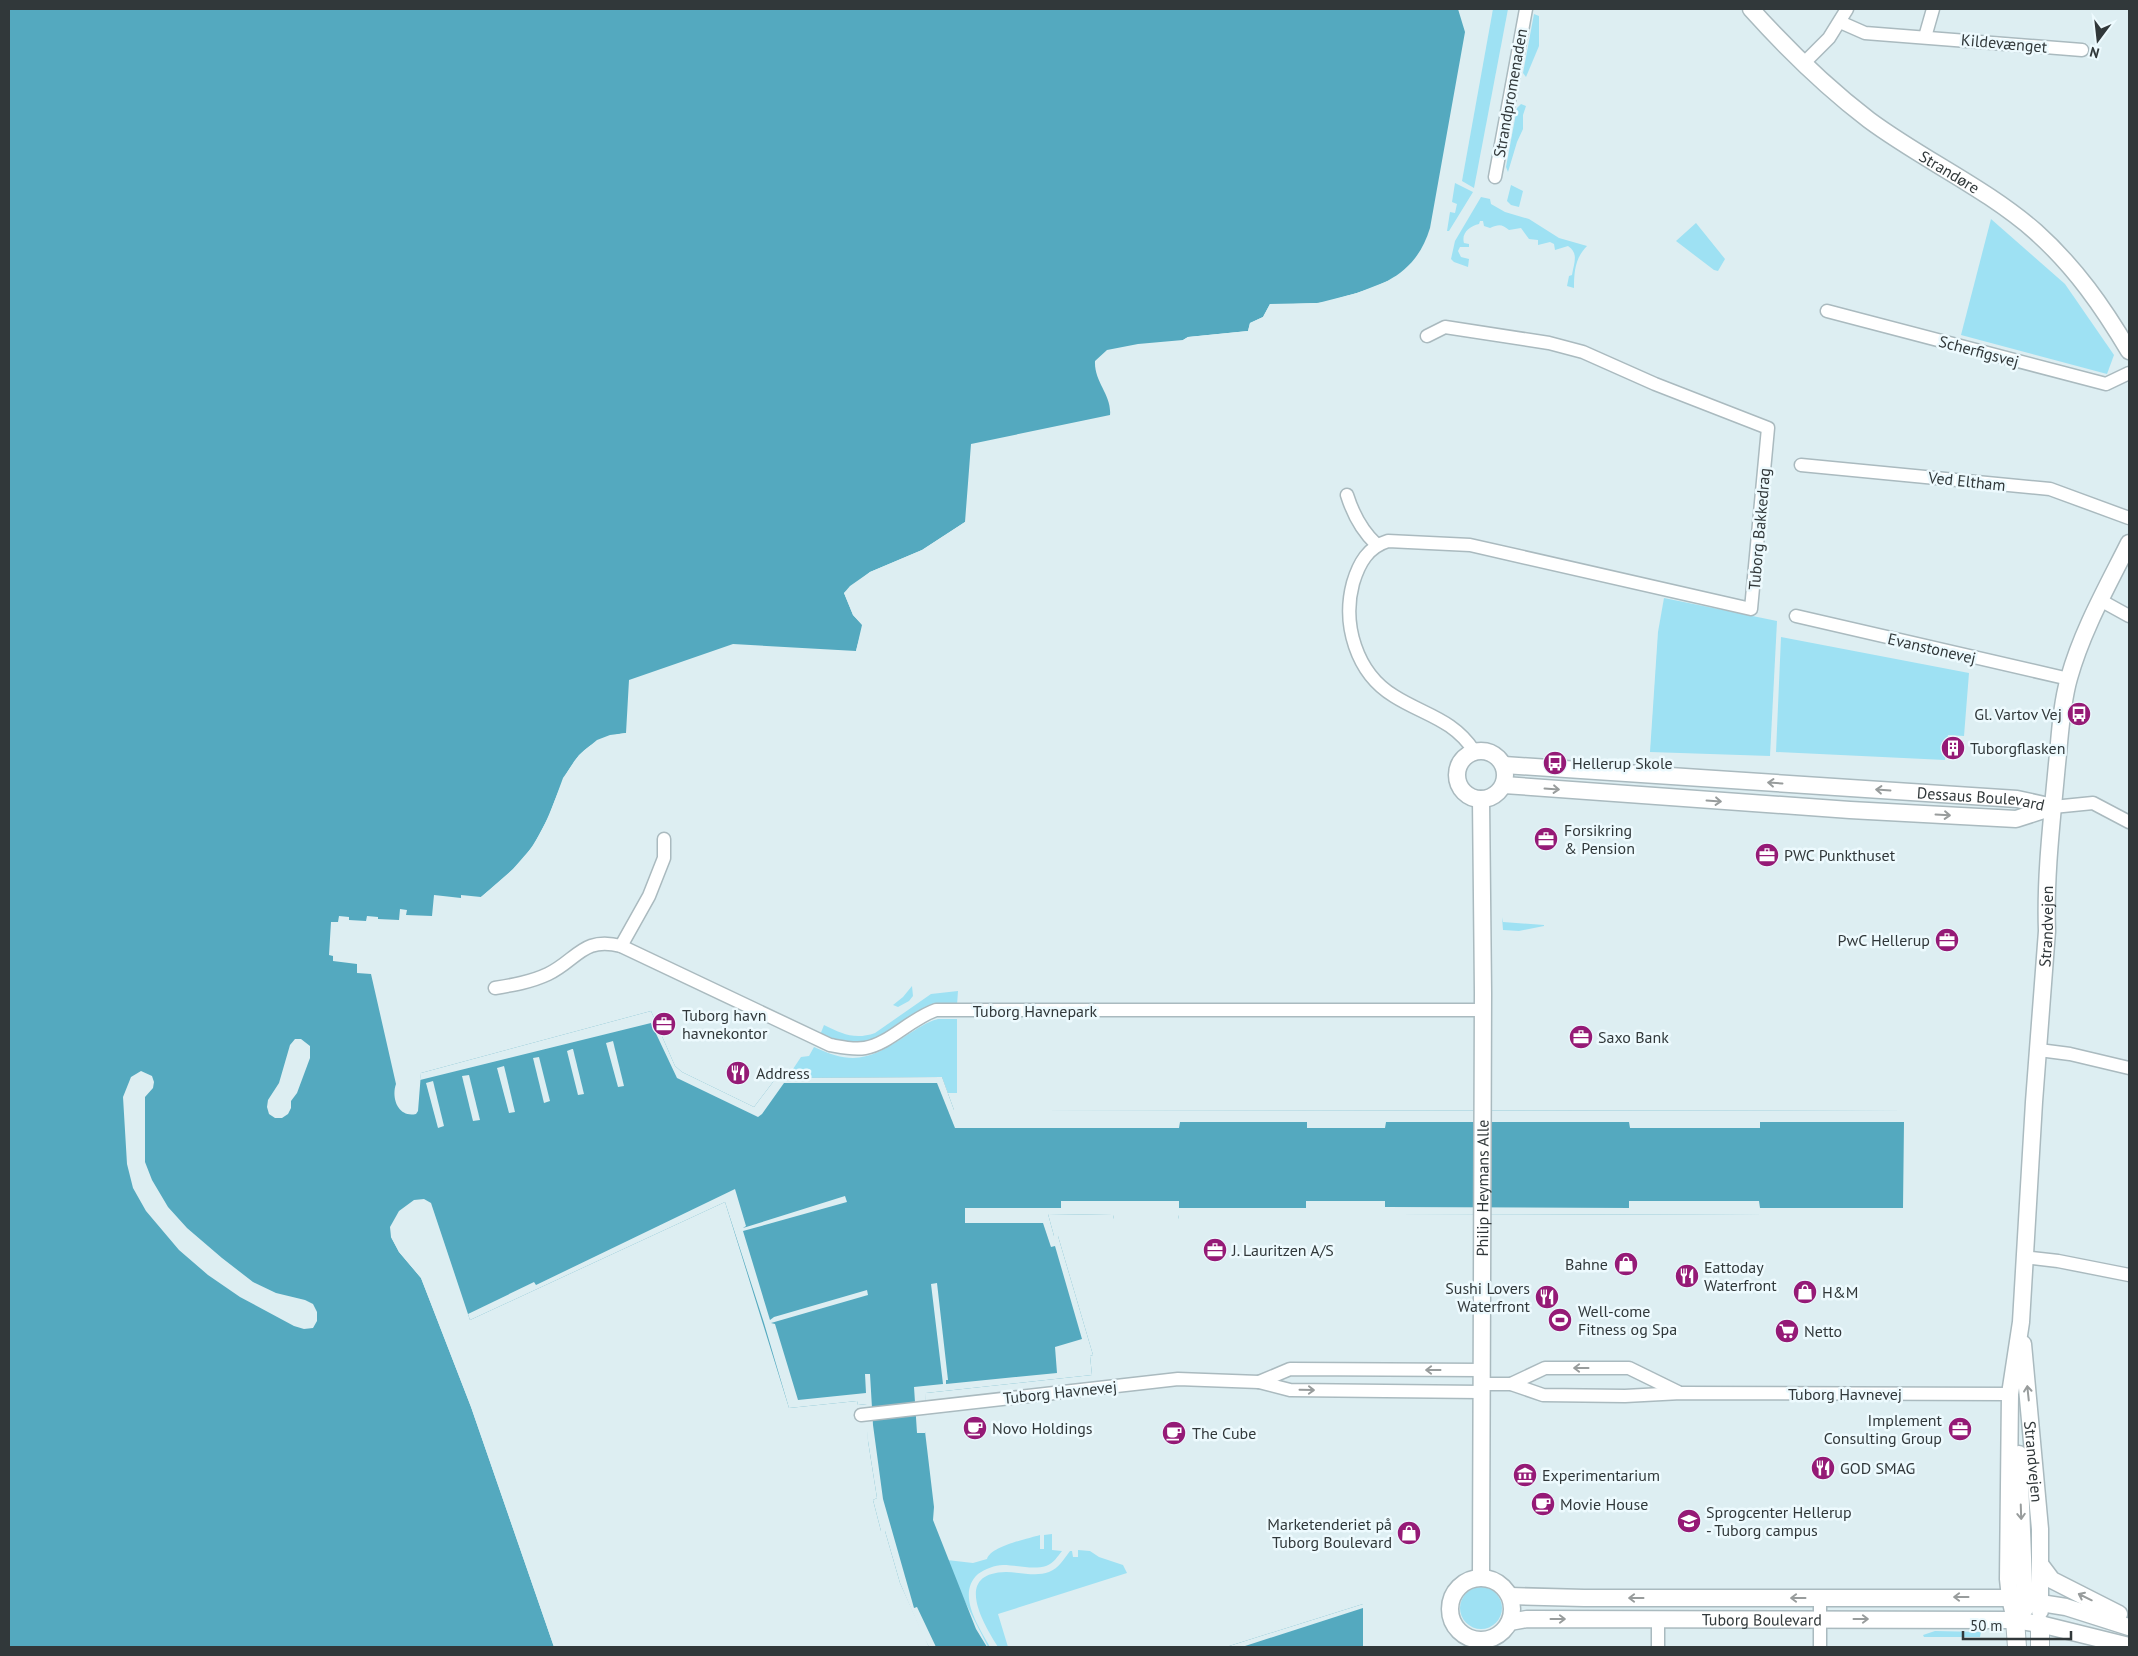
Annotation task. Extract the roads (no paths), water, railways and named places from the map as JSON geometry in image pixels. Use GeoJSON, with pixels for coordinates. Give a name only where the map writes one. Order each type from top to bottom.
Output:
{"type":"FeatureCollection","features":[{"type":"Feature","properties":{"kind":"main road"},"geometry":{"type":"LineString","coordinates":[[2015,1620],[2017,1647]]}},
{"type":"Feature","properties":{"kind":"main road"},"geometry":{"type":"LineString","coordinates":[[2040,1624],[2040,1647]]}},
{"type":"Feature","properties":{"kind":"street","name":"Strandpromenaden"},"geometry":{"type":"LineString","coordinates":[[1495,177],[1526,9]]}},
{"type":"Feature","properties":{"kind":"street","name":"Strandøre"},"geometry":{"type":"LineString","coordinates":[[1751,9],[1803,64],[1870,120],[2005,209],[2035,232],[2081,278],[2104,309],[2129,351]]}},
{"type":"Feature","properties":{"kind":"street"},"geometry":{"type":"LineString","coordinates":[[1803,64],[1829,38],[1847,9]]}},
{"type":"Feature","properties":{"kind":"street"},"geometry":{"type":"LineString","coordinates":[[1925,37],[1934,9]]}},
{"type":"Feature","properties":{"kind":"street","name":"Kildevænget"},"geometry":{"type":"LineString","coordinates":[[1840,22],[1865,33],[2082,50]]}},
{"type":"Feature","properties":{"kind":"street","name":"Scherfigsvej"},"geometry":{"type":"LineString","coordinates":[[1827,311],[2106,384],[2129,373]]}},
{"type":"Feature","properties":{"kind":"street","name":"Tuborg Bakkedrag"},"geometry":{"type":"LineString","coordinates":[[1376,544],[1388,541],[1470,545],[1751,609],[1768,428],[1655,384],[1602,360],[1549,343],[1444,327],[1427,336]]}},
{"type":"Feature","properties":{"kind":"street","name":"Ved Eltham"},"geometry":{"type":"LineString","coordinates":[[1801,465],[2050,489],[2129,518]]}},
{"type":"Feature","properties":{"kind":"street"},"geometry":{"type":"LineString","coordinates":[[1347,494],[1354,514],[1367,536],[1376,544],[1364,559],[1356,574],[1348,612],[1350,631],[1364,665],[1382,688],[1394,697],[1458,730],[1474,751]]}},
{"type":"Feature","properties":{"kind":"street","name":"Strandvejen"},"geometry":{"type":"LineString","coordinates":[[2016,1598],[2008,1525],[2010,1394],[2021,1322],[2053,807],[2062,714],[2069,679],[2080,646],[2100,600],[2129,543]]}},
{"type":"Feature","properties":{"kind":"street"},"geometry":{"type":"LineString","coordinates":[[2100,600],[2129,616]]}},
{"type":"Feature","properties":{"kind":"street","name":"Evanstonevej"},"geometry":{"type":"LineString","coordinates":[[1796,616],[2069,679]]}},
{"type":"Feature","properties":{"kind":"street"},"geometry":{"type":"LineString","coordinates":[[1474,751],[1490,752],[1496,755],[1504,765],[1506,772],[1504,785],[1495,796],[1481,799],[1466,794],[1457,780],[1458,766],[1462,759],[1474,751]]}},
{"type":"Feature","properties":{"kind":"street","name":"Dessaus Boulevard"},"geometry":{"type":"LineString","coordinates":[[1504,765],[2017,798],[2053,807]]}},
{"type":"Feature","properties":{"kind":"street","name":"Dessaus Boulevard"},"geometry":{"type":"LineString","coordinates":[[1504,785],[1850,810],[2016,819],[2053,807]]}},
{"type":"Feature","properties":{"kind":"street","name":"Philip Heymans Alle"},"geometry":{"type":"LineString","coordinates":[[1481,799],[1483,1010],[1481,1577]]}},
{"type":"Feature","properties":{"kind":"street"},"geometry":{"type":"LineString","coordinates":[[2053,807],[2093,803],[2129,822]]}},
{"type":"Feature","properties":{"kind":"street"},"geometry":{"type":"LineString","coordinates":[[621,946],[649,896],[664,858],[664,839]]}},
{"type":"Feature","properties":{"kind":"street","name":"Tuborg Havnepark"},"geometry":{"type":"LineString","coordinates":[[494,988],[520,984],[549,974],[590,945],[606,942],[621,946],[830,1045],[847,1048],[864,1048],[879,1044],[922,1015],[936,1010],[1483,1010]]}},
{"type":"Feature","properties":{"kind":"street"},"geometry":{"type":"LineString","coordinates":[[2039,1050],[2070,1054],[2129,1068]]}},
{"type":"Feature","properties":{"kind":"street"},"geometry":{"type":"LineString","coordinates":[[2024,1257],[2058,1261],[2129,1276]]}},
{"type":"Feature","properties":{"kind":"street","name":"Strandvejen"},"geometry":{"type":"LineString","coordinates":[[2021,1322],[2036,1483],[2040,1564],[2040,1624]]}},
{"type":"Feature","properties":{"kind":"street","name":"Tuborg Havnevej"},"geometry":{"type":"LineString","coordinates":[[1511,1384],[1545,1368],[1629,1368],[1680,1393]]}},
{"type":"Feature","properties":{"kind":"street","name":"Tuborg Havnevej"},"geometry":{"type":"LineString","coordinates":[[1259,1382],[1290,1370],[1511,1384],[1543,1395],[1625,1396],[1680,1393],[2010,1394]]}},
{"type":"Feature","properties":{"kind":"street","name":"Tuborg Havnevej"},"geometry":{"type":"LineString","coordinates":[[861,1415],[1178,1380],[1259,1382],[1290,1390],[1482,1382]]}},
{"type":"Feature","properties":{"kind":"street"},"geometry":{"type":"LineString","coordinates":[[2040,1564],[2052,1580],[2129,1619]]}},
{"type":"Feature","properties":{"kind":"street"},"geometry":{"type":"LineString","coordinates":[[1481,1577],[1499,1582],[1510,1596],[1513,1613],[1510,1622],[1499,1635],[1482,1644],[1458,1629],[1450,1612],[1453,1595],[1457,1588],[1464,1582],[1481,1577]]}},
{"type":"Feature","properties":{"kind":"street","name":"Tuborg Boulevard"},"geometry":{"type":"LineString","coordinates":[[1510,1596],[1528,1598],[2016,1598],[2040,1601],[2096,1615],[2129,1627]]}},
{"type":"Feature","properties":{"kind":"street"},"geometry":{"type":"LineString","coordinates":[[1820,1598],[1820,1647]]}},
{"type":"Feature","properties":{"kind":"street"},"geometry":{"type":"LineString","coordinates":[[2015,1620],[2016,1598]]}},
{"type":"Feature","properties":{"kind":"street"},"geometry":{"type":"LineString","coordinates":[[2016,1598],[2029,1617],[2040,1624]]}},
{"type":"Feature","properties":{"kind":"street","name":"Tuborg Boulevard"},"geometry":{"type":"LineString","coordinates":[[1510,1622],[1527,1619],[2015,1620],[2040,1624],[2129,1646]]}},
{"type":"Feature","properties":{"kind":"street"},"geometry":{"type":"LineString","coordinates":[[1658,1619],[1658,1647]]}},
{"type":"Feature","properties":{"kind":"place","name":"Gl. Vartov Vej"},"geometry":{"type":"Point","coordinates":[2079,714]}},
{"type":"Feature","properties":{"kind":"place","name":"Tuborgflasken"},"geometry":{"type":"Point","coordinates":[1953,748]}},
{"type":"Feature","properties":{"kind":"place","name":"Hellerup Skole"},"geometry":{"type":"Point","coordinates":[1555,763]}},
{"type":"Feature","properties":{"kind":"place","name":"Forsikring & Pension"},"geometry":{"type":"Point","coordinates":[1546,839]}},
{"type":"Feature","properties":{"kind":"place","name":"PWC Punkthuset"},"geometry":{"type":"Point","coordinates":[1767,855]}},
{"type":"Feature","properties":{"kind":"place","name":"PwC Hellerup"},"geometry":{"type":"Point","coordinates":[1947,940]}},
{"type":"Feature","properties":{"kind":"place","name":"Tuborg havn havnekontor"},"geometry":{"type":"Point","coordinates":[664,1024]}},
{"type":"Feature","properties":{"kind":"place","name":"Saxo Bank"},"geometry":{"type":"Point","coordinates":[1581,1037]}},
{"type":"Feature","properties":{"kind":"place","name":"Address"},"geometry":{"type":"Point","coordinates":[738,1073]}},
{"type":"Feature","properties":{"kind":"place","name":"J. Lauritzen A/S"},"geometry":{"type":"Point","coordinates":[1215,1250]}},
{"type":"Feature","properties":{"kind":"place","name":"Bahne"},"geometry":{"type":"Point","coordinates":[1626,1264]}},
{"type":"Feature","properties":{"kind":"place","name":"Eattoday Waterfront"},"geometry":{"type":"Point","coordinates":[1687,1276]}},
{"type":"Feature","properties":{"kind":"place","name":"H&M"},"geometry":{"type":"Point","coordinates":[1805,1292]}},
{"type":"Feature","properties":{"kind":"place","name":"Sushi Lovers Waterfront"},"geometry":{"type":"Point","coordinates":[1547,1297]}},
{"type":"Feature","properties":{"kind":"place","name":"Well-come Fitness og Spa"},"geometry":{"type":"Point","coordinates":[1560,1320]}},
{"type":"Feature","properties":{"kind":"place","name":"Netto"},"geometry":{"type":"Point","coordinates":[1787,1331]}},
{"type":"Feature","properties":{"kind":"place","name":"Novo Holdings"},"geometry":{"type":"Point","coordinates":[975,1428]}},
{"type":"Feature","properties":{"kind":"place","name":"Implement Consulting Group"},"geometry":{"type":"Point","coordinates":[1960,1429]}},
{"type":"Feature","properties":{"kind":"place","name":"The Cube"},"geometry":{"type":"Point","coordinates":[1174,1433]}},
{"type":"Feature","properties":{"kind":"place","name":"GOD SMAG"},"geometry":{"type":"Point","coordinates":[1823,1468]}},
{"type":"Feature","properties":{"kind":"place","name":"Experimentarium"},"geometry":{"type":"Point","coordinates":[1525,1475]}},
{"type":"Feature","properties":{"kind":"place","name":"Movie House"},"geometry":{"type":"Point","coordinates":[1543,1504]}},
{"type":"Feature","properties":{"kind":"place","name":"Sprogcenter Hellerup - Tuborg campus"},"geometry":{"type":"Point","coordinates":[1689,1521]}},
{"type":"Feature","properties":{"kind":"place","name":"Marketenderiet på Tuborg Boulevard"},"geometry":{"type":"Point","coordinates":[1409,1533]}}]}
